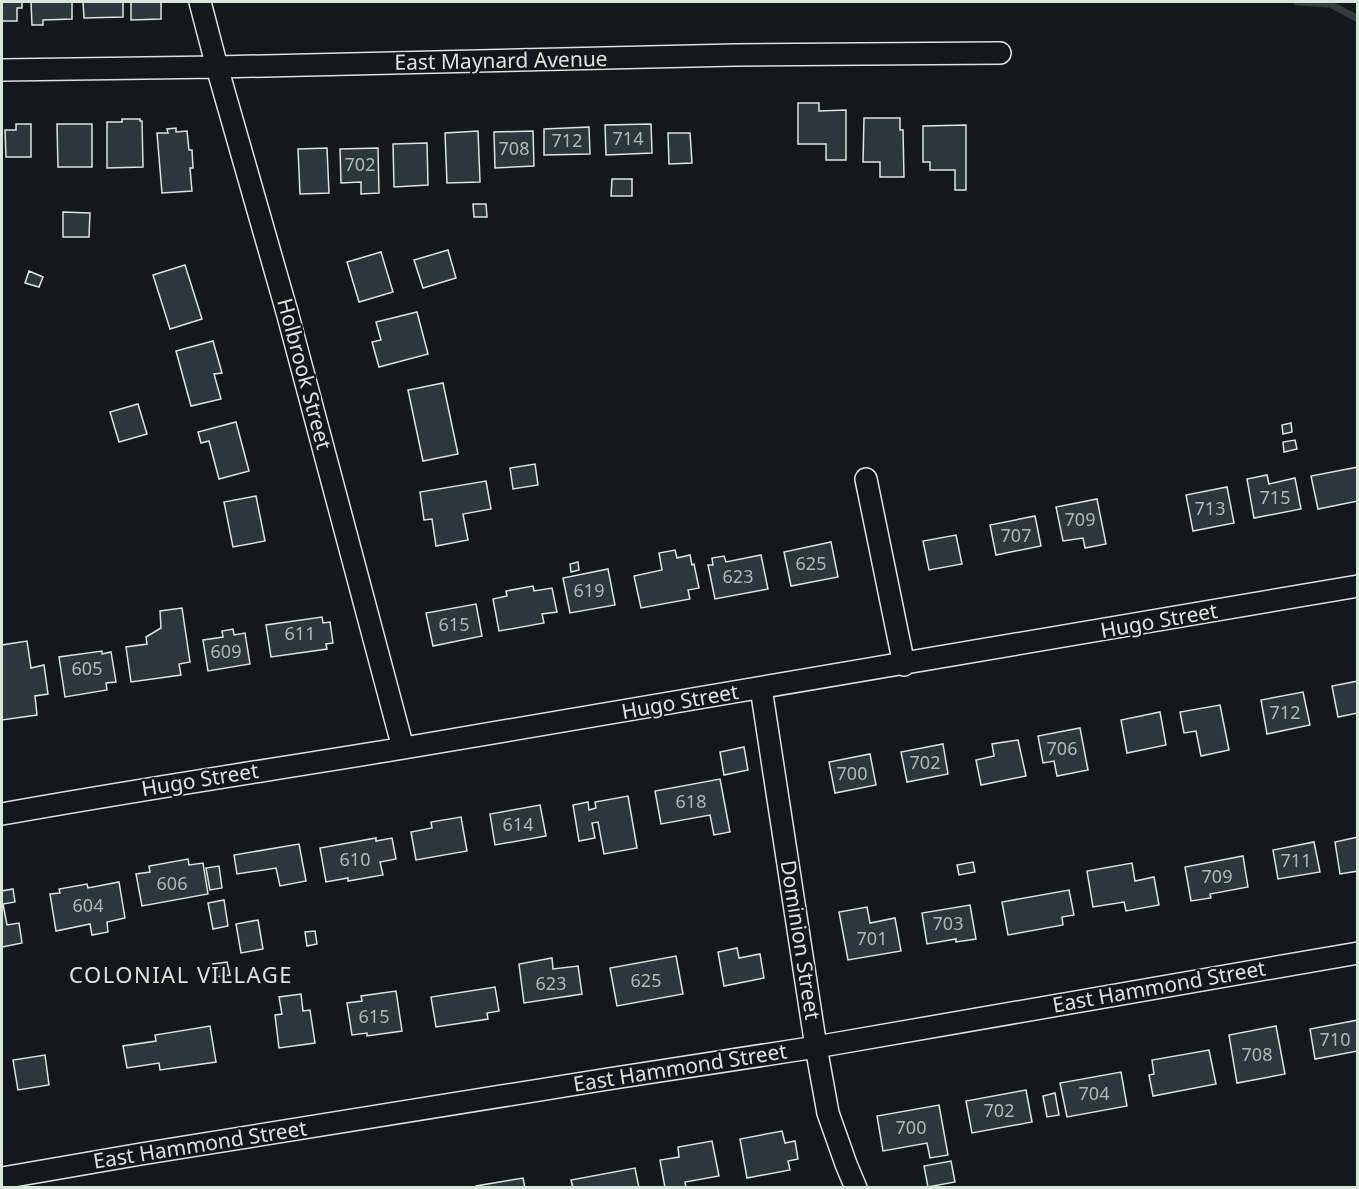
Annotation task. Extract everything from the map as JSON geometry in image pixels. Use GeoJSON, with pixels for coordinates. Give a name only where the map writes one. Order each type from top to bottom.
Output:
{"type":"FeatureCollection","features":[{"type":"Feature","properties":{"kind":"street","name":"Holbrook Street"},"geometry":{"type":"LineString","coordinates":[[200,2],[287,312],[403,748]]}},
{"type":"Feature","properties":{"kind":"street","name":"East Maynard Avenue"},"geometry":{"type":"LineString","coordinates":[[2,70],[735,55],[1000,53]]}},
{"type":"Feature","properties":{"kind":"street"},"geometry":{"type":"LineString","coordinates":[[866,479],[904,665]]}},
{"type":"Feature","properties":{"kind":"street","name":"Hugo Street"},"geometry":{"type":"LineString","coordinates":[[2,813],[904,665],[1358,586]]}},
{"type":"Feature","properties":{"kind":"street","name":"Dominion Street"},"geometry":{"type":"LineString","coordinates":[[761,688],[828,1113],[856,1188]]}},
{"type":"Feature","properties":{"kind":"street","name":"East Hammond Street"},"geometry":{"type":"LineString","coordinates":[[2,1178],[164,1150],[816,1047],[1358,953]]}},
{"type":"Feature","properties":{"kind":"building"},"geometry":{"type":"Polygon","coordinates":[[[2,2],[22,2],[22,8],[17,8],[17,21],[2,21],[2,2]]]}},
{"type":"Feature","properties":{"kind":"building"},"geometry":{"type":"Polygon","coordinates":[[[31,2],[72,2],[72,19],[43,20],[43,25],[32,25],[31,2]]]}},
{"type":"Feature","properties":{"kind":"building"},"geometry":{"type":"Polygon","coordinates":[[[83,2],[123,2],[123,17],[84,18],[83,2]]]}},
{"type":"Feature","properties":{"kind":"building"},"geometry":{"type":"Polygon","coordinates":[[[131,2],[161,2],[161,19],[131,20],[131,2]]]}},
{"type":"Feature","properties":{"kind":"building"},"geometry":{"type":"Polygon","coordinates":[[[798,103],[819,103],[819,111],[846,110],[846,160],[826,160],[826,144],[798,144],[798,103]]]}},
{"type":"Feature","properties":{"kind":"building"},"geometry":{"type":"Polygon","coordinates":[[[864,118],[900,118],[900,130],[903,130],[904,177],[880,177],[880,162],[863,162],[864,118]]]}},
{"type":"Feature","properties":{"kind":"building"},"geometry":{"type":"Polygon","coordinates":[[[122,119],[142,121],[143,167],[107,168],[107,122],[122,122],[122,119]]]}},
{"type":"Feature","properties":{"kind":"building"},"geometry":{"type":"Polygon","coordinates":[[[16,124],[31,124],[31,157],[6,157],[5,130],[16,130],[16,124]]]}},
{"type":"Feature","properties":{"kind":"building"},"geometry":{"type":"Polygon","coordinates":[[[57,124],[92,124],[92,167],[58,167],[57,124]]]}},
{"type":"Feature","properties":{"kind":"building"},"geometry":{"type":"Polygon","coordinates":[[[651,124],[652,153],[606,155],[605,125],[651,124]]]}},
{"type":"Feature","properties":{"kind":"building"},"geometry":{"type":"Polygon","coordinates":[[[966,125],[966,190],[955,190],[955,170],[930,170],[930,162],[923,162],[923,126],[966,125]]]}},
{"type":"Feature","properties":{"kind":"building"},"geometry":{"type":"Polygon","coordinates":[[[589,127],[590,154],[544,155],[544,129],[589,127]]]}},
{"type":"Feature","properties":{"kind":"building"},"geometry":{"type":"Polygon","coordinates":[[[176,128],[176,132],[187,131],[189,150],[192,150],[193,168],[190,168],[192,191],[162,193],[157,133],[168,133],[167,129],[176,128]]]}},
{"type":"Feature","properties":{"kind":"building"},"geometry":{"type":"Polygon","coordinates":[[[478,131],[480,182],[447,183],[445,133],[478,131]]]}},
{"type":"Feature","properties":{"kind":"building"},"geometry":{"type":"Polygon","coordinates":[[[533,131],[534,166],[495,168],[494,132],[533,131]]]}},
{"type":"Feature","properties":{"kind":"building"},"geometry":{"type":"Polygon","coordinates":[[[668,133],[690,133],[692,163],[669,164],[668,133]]]}},
{"type":"Feature","properties":{"kind":"building"},"geometry":{"type":"Polygon","coordinates":[[[427,143],[428,185],[394,187],[393,144],[427,143]]]}},
{"type":"Feature","properties":{"kind":"building"},"geometry":{"type":"Polygon","coordinates":[[[327,148],[329,193],[300,194],[298,149],[327,148]]]}},
{"type":"Feature","properties":{"kind":"building"},"geometry":{"type":"Polygon","coordinates":[[[378,148],[379,193],[361,194],[361,182],[341,183],[340,149],[378,148]]]}},
{"type":"Feature","properties":{"kind":"building"},"geometry":{"type":"Polygon","coordinates":[[[612,179],[632,179],[632,196],[611,196],[612,179]]]}},
{"type":"Feature","properties":{"kind":"building"},"geometry":{"type":"Polygon","coordinates":[[[473,204],[486,204],[487,217],[474,217],[473,204]]]}},
{"type":"Feature","properties":{"kind":"building"},"geometry":{"type":"Polygon","coordinates":[[[63,212],[90,213],[89,237],[63,237],[63,212]]]}},
{"type":"Feature","properties":{"kind":"building"},"geometry":{"type":"Polygon","coordinates":[[[448,250],[456,278],[423,288],[414,260],[448,250]]]}},
{"type":"Feature","properties":{"kind":"building"},"geometry":{"type":"Polygon","coordinates":[[[381,252],[393,292],[359,302],[347,262],[381,252]]]}},
{"type":"Feature","properties":{"kind":"building"},"geometry":{"type":"Polygon","coordinates":[[[185,265],[202,319],[170,329],[153,275],[185,265]]]}},
{"type":"Feature","properties":{"kind":"building"},"geometry":{"type":"Polygon","coordinates":[[[29,271],[43,277],[39,287],[25,283],[29,271]]]}},
{"type":"Feature","properties":{"kind":"building"},"geometry":{"type":"Polygon","coordinates":[[[417,312],[428,354],[379,367],[372,342],[381,340],[376,322],[417,312]]]}},
{"type":"Feature","properties":{"kind":"building"},"geometry":{"type":"Polygon","coordinates":[[[213,341],[222,373],[214,374],[221,399],[191,406],[176,351],[213,341]]]}},
{"type":"Feature","properties":{"kind":"building"},"geometry":{"type":"Polygon","coordinates":[[[443,383],[458,454],[423,461],[408,390],[443,383]]]}},
{"type":"Feature","properties":{"kind":"building"},"geometry":{"type":"Polygon","coordinates":[[[138,404],[147,434],[119,442],[110,412],[138,404]]]}},
{"type":"Feature","properties":{"kind":"building"},"geometry":{"type":"Polygon","coordinates":[[[236,422],[249,471],[219,479],[209,441],[201,443],[198,432],[236,422]]]}},
{"type":"Feature","properties":{"kind":"building"},"geometry":{"type":"Polygon","coordinates":[[[1291,423],[1292,432],[1283,434],[1282,425],[1291,423]]]}},
{"type":"Feature","properties":{"kind":"building"},"geometry":{"type":"Polygon","coordinates":[[[1295,440],[1297,449],[1284,452],[1283,442],[1295,440]]]}},
{"type":"Feature","properties":{"kind":"building"},"geometry":{"type":"Polygon","coordinates":[[[535,464],[538,485],[513,489],[510,468],[535,464]]]}},
{"type":"Feature","properties":{"kind":"building"},"geometry":{"type":"Polygon","coordinates":[[[1358,467],[1358,501],[1318,509],[1311,476],[1358,467]]]}},
{"type":"Feature","properties":{"kind":"building"},"geometry":{"type":"Polygon","coordinates":[[[1267,475],[1269,484],[1295,478],[1301,509],[1254,518],[1247,479],[1267,475]]]}},
{"type":"Feature","properties":{"kind":"building"},"geometry":{"type":"Polygon","coordinates":[[[486,481],[491,509],[463,514],[468,540],[436,546],[432,519],[424,520],[420,492],[486,481]]]}},
{"type":"Feature","properties":{"kind":"building"},"geometry":{"type":"Polygon","coordinates":[[[1227,487],[1234,523],[1193,531],[1186,495],[1227,487]]]}},
{"type":"Feature","properties":{"kind":"building"},"geometry":{"type":"Polygon","coordinates":[[[256,496],[265,541],[233,547],[224,502],[256,496]]]}},
{"type":"Feature","properties":{"kind":"building"},"geometry":{"type":"Polygon","coordinates":[[[1097,499],[1106,544],[1085,548],[1083,538],[1063,541],[1056,507],[1097,499]]]}},
{"type":"Feature","properties":{"kind":"building"},"geometry":{"type":"Polygon","coordinates":[[[1035,516],[1041,546],[996,555],[990,525],[1035,516]]]}},
{"type":"Feature","properties":{"kind":"building"},"geometry":{"type":"Polygon","coordinates":[[[956,535],[962,564],[929,570],[923,541],[956,535]]]}},
{"type":"Feature","properties":{"kind":"building"},"geometry":{"type":"Polygon","coordinates":[[[831,542],[838,577],[791,586],[784,552],[831,542]]]}},
{"type":"Feature","properties":{"kind":"building"},"geometry":{"type":"Polygon","coordinates":[[[675,550],[677,558],[690,555],[699,588],[688,590],[690,599],[641,608],[634,576],[662,570],[659,553],[675,550]]]}},
{"type":"Feature","properties":{"kind":"building"},"geometry":{"type":"Polygon","coordinates":[[[761,555],[768,589],[715,599],[708,565],[713,565],[712,558],[724,556],[726,562],[761,555]]]}},
{"type":"Feature","properties":{"kind":"building"},"geometry":{"type":"Polygon","coordinates":[[[578,562],[579,570],[571,572],[570,564],[578,562]]]}},
{"type":"Feature","properties":{"kind":"building"},"geometry":{"type":"Polygon","coordinates":[[[608,569],[615,605],[570,613],[563,578],[608,569]]]}},
{"type":"Feature","properties":{"kind":"building"},"geometry":{"type":"Polygon","coordinates":[[[533,586],[534,591],[552,588],[557,612],[542,614],[544,623],[499,631],[493,599],[507,596],[506,591],[533,586]]]}},
{"type":"Feature","properties":{"kind":"building"},"geometry":{"type":"Polygon","coordinates":[[[476,604],[482,636],[433,646],[426,613],[476,604]]]}},
{"type":"Feature","properties":{"kind":"building"},"geometry":{"type":"Polygon","coordinates":[[[182,608],[190,662],[179,664],[181,675],[131,682],[126,647],[147,644],[146,637],[161,628],[160,611],[182,608]]]}},
{"type":"Feature","properties":{"kind":"building"},"geometry":{"type":"Polygon","coordinates":[[[322,617],[323,623],[330,622],[333,643],[326,644],[327,649],[271,657],[266,625],[322,617]]]}},
{"type":"Feature","properties":{"kind":"building"},"geometry":{"type":"Polygon","coordinates":[[[233,629],[234,635],[245,633],[250,664],[208,671],[203,640],[223,637],[222,631],[233,629]]]}},
{"type":"Feature","properties":{"kind":"building"},"geometry":{"type":"Polygon","coordinates":[[[27,641],[31,668],[44,665],[48,694],[35,696],[37,715],[2,720],[2,645],[27,641]]]}},
{"type":"Feature","properties":{"kind":"building"},"geometry":{"type":"Polygon","coordinates":[[[102,651],[102,654],[111,652],[116,682],[106,683],[107,690],[65,697],[59,657],[102,651]]]}},
{"type":"Feature","properties":{"kind":"building"},"geometry":{"type":"Polygon","coordinates":[[[1358,681],[1358,713],[1338,717],[1332,686],[1358,681]]]}},
{"type":"Feature","properties":{"kind":"building"},"geometry":{"type":"Polygon","coordinates":[[[1303,692],[1310,725],[1267,734],[1261,700],[1303,692]]]}},
{"type":"Feature","properties":{"kind":"building"},"geometry":{"type":"Polygon","coordinates":[[[1220,705],[1229,750],[1201,756],[1196,731],[1184,733],[1180,712],[1220,705]]]}},
{"type":"Feature","properties":{"kind":"building"},"geometry":{"type":"Polygon","coordinates":[[[1160,712],[1166,745],[1127,753],[1121,720],[1160,712]]]}},
{"type":"Feature","properties":{"kind":"building"},"geometry":{"type":"Polygon","coordinates":[[[1080,728],[1088,770],[1057,776],[1054,761],[1043,763],[1038,736],[1080,728]]]}},
{"type":"Feature","properties":{"kind":"building"},"geometry":{"type":"Polygon","coordinates":[[[1018,740],[1026,776],[981,785],[976,760],[994,756],[992,744],[1018,740]]]}},
{"type":"Feature","properties":{"kind":"building"},"geometry":{"type":"Polygon","coordinates":[[[943,744],[948,774],[907,782],[901,752],[943,744]]]}},
{"type":"Feature","properties":{"kind":"building"},"geometry":{"type":"Polygon","coordinates":[[[744,747],[748,770],[724,775],[720,752],[744,747]]]}},
{"type":"Feature","properties":{"kind":"building"},"geometry":{"type":"Polygon","coordinates":[[[870,754],[876,785],[835,793],[829,762],[870,754]]]}},
{"type":"Feature","properties":{"kind":"building"},"geometry":{"type":"Polygon","coordinates":[[[720,779],[730,832],[714,835],[710,815],[661,824],[655,791],[720,779]]]}},
{"type":"Feature","properties":{"kind":"building"},"geometry":{"type":"Polygon","coordinates":[[[628,796],[637,848],[604,854],[598,822],[592,823],[595,838],[579,841],[573,805],[588,802],[589,810],[596,808],[595,802],[628,796]]]}},
{"type":"Feature","properties":{"kind":"building"},"geometry":{"type":"Polygon","coordinates":[[[540,805],[546,836],[495,845],[490,814],[540,805]]]}},
{"type":"Feature","properties":{"kind":"building"},"geometry":{"type":"Polygon","coordinates":[[[461,817],[467,851],[416,860],[411,832],[432,828],[431,822],[461,817]]]}},
{"type":"Feature","properties":{"kind":"building"},"geometry":{"type":"Polygon","coordinates":[[[1358,837],[1358,871],[1340,874],[1335,842],[1358,837]]]}},
{"type":"Feature","properties":{"kind":"building"},"geometry":{"type":"Polygon","coordinates":[[[376,838],[376,841],[392,838],[396,859],[380,862],[383,875],[326,882],[320,848],[376,838]]]}},
{"type":"Feature","properties":{"kind":"building"},"geometry":{"type":"Polygon","coordinates":[[[1314,842],[1320,872],[1278,879],[1273,850],[1314,842]]]}},
{"type":"Feature","properties":{"kind":"building"},"geometry":{"type":"Polygon","coordinates":[[[299,844],[306,881],[280,886],[276,868],[237,874],[234,855],[299,844]]]}},
{"type":"Feature","properties":{"kind":"building"},"geometry":{"type":"Polygon","coordinates":[[[1243,856],[1248,887],[1210,894],[1211,898],[1191,901],[1185,867],[1243,856]]]}},
{"type":"Feature","properties":{"kind":"building"},"geometry":{"type":"Polygon","coordinates":[[[188,859],[189,865],[203,863],[208,894],[142,906],[136,874],[150,872],[149,866],[188,859]]]}},
{"type":"Feature","properties":{"kind":"building"},"geometry":{"type":"Polygon","coordinates":[[[973,862],[975,872],[959,875],[957,865],[973,862]]]}},
{"type":"Feature","properties":{"kind":"building"},"geometry":{"type":"Polygon","coordinates":[[[1132,863],[1135,881],[1154,877],[1159,905],[1126,911],[1124,902],[1093,907],[1087,871],[1132,863]]]}},
{"type":"Feature","properties":{"kind":"building"},"geometry":{"type":"Polygon","coordinates":[[[219,866],[222,888],[210,890],[206,868],[219,866]]]}},
{"type":"Feature","properties":{"kind":"building"},"geometry":{"type":"Polygon","coordinates":[[[119,882],[125,918],[107,922],[108,932],[92,935],[90,924],[56,931],[50,894],[60,893],[59,889],[87,884],[88,888],[119,882]]]}},
{"type":"Feature","properties":{"kind":"building"},"geometry":{"type":"Polygon","coordinates":[[[13,889],[15,902],[3,904],[7,925],[19,923],[22,943],[2,947],[2,891],[13,889]]]}},
{"type":"Feature","properties":{"kind":"building"},"geometry":{"type":"Polygon","coordinates":[[[1069,890],[1074,915],[1062,917],[1063,925],[1008,935],[1002,902],[1069,890]]]}},
{"type":"Feature","properties":{"kind":"building"},"geometry":{"type":"Polygon","coordinates":[[[224,900],[228,926],[213,929],[208,903],[224,900]]]}},
{"type":"Feature","properties":{"kind":"building"},"geometry":{"type":"Polygon","coordinates":[[[970,905],[976,939],[956,942],[956,939],[927,944],[922,913],[970,905]]]}},
{"type":"Feature","properties":{"kind":"building"},"geometry":{"type":"Polygon","coordinates":[[[867,907],[870,923],[895,918],[901,951],[848,960],[839,912],[867,907]]]}},
{"type":"Feature","properties":{"kind":"building"},"geometry":{"type":"Polygon","coordinates":[[[258,920],[263,949],[241,953],[236,924],[258,920]]]}},
{"type":"Feature","properties":{"kind":"building"},"geometry":{"type":"Polygon","coordinates":[[[315,931],[317,944],[307,946],[305,932],[315,931]]]}},
{"type":"Feature","properties":{"kind":"building"},"geometry":{"type":"Polygon","coordinates":[[[737,948],[739,958],[760,954],[764,978],[724,986],[718,952],[737,948]]]}},
{"type":"Feature","properties":{"kind":"building"},"geometry":{"type":"Polygon","coordinates":[[[676,956],[683,994],[617,1006],[610,968],[676,956]]]}},
{"type":"Feature","properties":{"kind":"building"},"geometry":{"type":"Polygon","coordinates":[[[552,958],[553,969],[578,966],[582,994],[524,1003],[519,964],[552,958]]]}},
{"type":"Feature","properties":{"kind":"building"},"geometry":{"type":"Polygon","coordinates":[[[227,962],[230,975],[215,977],[213,964],[227,962]]]}},
{"type":"Feature","properties":{"kind":"building"},"geometry":{"type":"Polygon","coordinates":[[[495,987],[499,1011],[487,1013],[488,1019],[436,1027],[431,997],[495,987]]]}},
{"type":"Feature","properties":{"kind":"building"},"geometry":{"type":"Polygon","coordinates":[[[396,991],[402,1031],[367,1036],[367,1033],[352,1035],[347,1003],[362,1001],[361,996],[396,991]]]}},
{"type":"Feature","properties":{"kind":"building"},"geometry":{"type":"Polygon","coordinates":[[[301,994],[303,1011],[310,1010],[315,1043],[279,1048],[275,1015],[282,1014],[279,997],[301,994]]]}},
{"type":"Feature","properties":{"kind":"building"},"geometry":{"type":"Polygon","coordinates":[[[1358,1020],[1358,1051],[1315,1059],[1310,1029],[1358,1020]]]}},
{"type":"Feature","properties":{"kind":"building"},"geometry":{"type":"Polygon","coordinates":[[[210,1026],[216,1062],[160,1070],[159,1063],[127,1068],[123,1046],[156,1041],[155,1035],[210,1026]]]}},
{"type":"Feature","properties":{"kind":"building"},"geometry":{"type":"Polygon","coordinates":[[[1276,1026],[1285,1074],[1237,1083],[1229,1035],[1276,1026]]]}},
{"type":"Feature","properties":{"kind":"building"},"geometry":{"type":"Polygon","coordinates":[[[1209,1050],[1216,1084],[1153,1096],[1149,1075],[1154,1074],[1152,1060],[1209,1050]]]}},
{"type":"Feature","properties":{"kind":"building"},"geometry":{"type":"Polygon","coordinates":[[[45,1055],[49,1085],[18,1090],[13,1060],[45,1055]]]}},
{"type":"Feature","properties":{"kind":"building"},"geometry":{"type":"Polygon","coordinates":[[[1121,1072],[1127,1106],[1067,1117],[1060,1083],[1121,1072]]]}},
{"type":"Feature","properties":{"kind":"building"},"geometry":{"type":"Polygon","coordinates":[[[1026,1090],[1032,1122],[972,1133],[966,1101],[1026,1090]]]}},
{"type":"Feature","properties":{"kind":"building"},"geometry":{"type":"Polygon","coordinates":[[[1055,1093],[1059,1115],[1047,1117],[1043,1096],[1055,1093]]]}},
{"type":"Feature","properties":{"kind":"building"},"geometry":{"type":"Polygon","coordinates":[[[939,1105],[948,1155],[930,1158],[927,1143],[883,1151],[877,1116],[939,1105]]]}},
{"type":"Feature","properties":{"kind":"building"},"geometry":{"type":"Polygon","coordinates":[[[782,1131],[785,1143],[795,1141],[798,1159],[788,1161],[790,1170],[747,1178],[740,1139],[782,1131]]]}},
{"type":"Feature","properties":{"kind":"building"},"geometry":{"type":"Polygon","coordinates":[[[712,1141],[719,1176],[685,1182],[686,1187],[665,1188],[660,1160],[679,1157],[678,1147],[712,1141]]]}},
{"type":"Feature","properties":{"kind":"building"},"geometry":{"type":"Polygon","coordinates":[[[951,1161],[955,1182],[928,1187],[924,1166],[951,1161]]]}},
{"type":"Feature","properties":{"kind":"building"},"geometry":{"type":"Polygon","coordinates":[[[635,1168],[639,1188],[573,1188],[571,1180],[635,1168]]]}},
{"type":"Feature","properties":{"kind":"building"},"geometry":{"type":"Polygon","coordinates":[[[523,1178],[525,1188],[474,1188],[476,1186],[523,1178]]]}},
{"type":"Feature","properties":{"kind":"waterway"},"geometry":{"type":"LineString","coordinates":[[1297,2],[1330,4],[1358,19]]}},
{"type":"Feature","properties":{"kind":"district","name":"COLONIAL VILLAGE"},"geometry":{"type":"Point","coordinates":[181,975]}}]}
